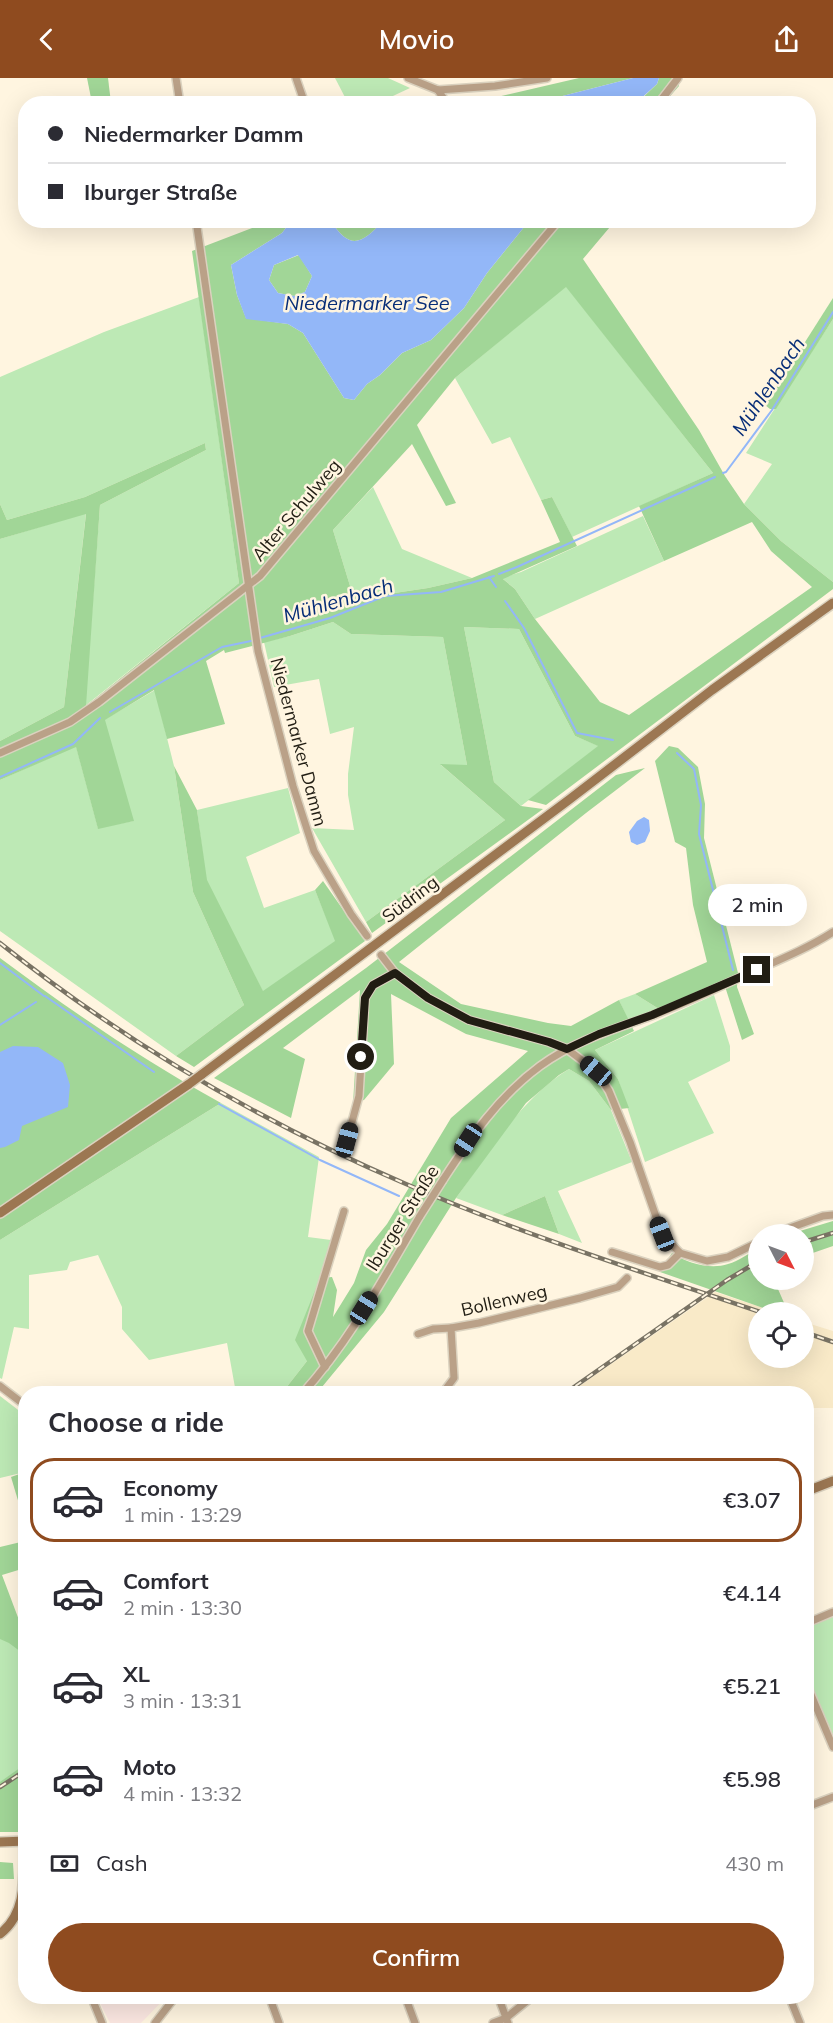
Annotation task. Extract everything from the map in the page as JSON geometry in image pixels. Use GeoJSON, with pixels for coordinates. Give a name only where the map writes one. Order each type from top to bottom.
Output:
{"type":"FeatureCollection","features":[{"type":"Feature","properties":{"kind":"main road","name":"Südring"},"geometry":{"type":"LineString","coordinates":[[0,1213],[189,1084],[552,813],[712,690],[833,603]]}},
{"type":"Feature","properties":{"kind":"main road"},"geometry":{"type":"LineString","coordinates":[[814,1488],[833,1481]]}},
{"type":"Feature","properties":{"kind":"main road"},"geometry":{"type":"LineString","coordinates":[[0,1842],[18,1841]]}},
{"type":"Feature","properties":{"kind":"main road"},"geometry":{"type":"LineString","coordinates":[[0,1935],[13,1921],[18,1909]]}},
{"type":"Feature","properties":{"kind":"street"},"geometry":{"type":"LineString","coordinates":[[176,78],[179,96]]}},
{"type":"Feature","properties":{"kind":"street"},"geometry":{"type":"LineString","coordinates":[[296,78],[302,96]]}},
{"type":"Feature","properties":{"kind":"street"},"geometry":{"type":"LineString","coordinates":[[408,78],[438,90],[495,86],[547,78]]}},
{"type":"Feature","properties":{"kind":"street"},"geometry":{"type":"LineString","coordinates":[[664,96],[678,78]]}},
{"type":"Feature","properties":{"kind":"street"},"geometry":{"type":"LineString","coordinates":[[438,90],[442,96]]}},
{"type":"Feature","properties":{"kind":"street","name":"Niedermarker Damm"},"geometry":{"type":"LineString","coordinates":[[197,228],[258,651],[293,786],[314,852],[367,936]]}},
{"type":"Feature","properties":{"kind":"street","name":"Alter Schulweg"},"geometry":{"type":"LineString","coordinates":[[0,753],[70,722],[249,586],[268,567],[552,228]]}},
{"type":"Feature","properties":{"kind":"street","name":"Iburger Straße"},"geometry":{"type":"LineString","coordinates":[[309,1386],[344,1340],[468,1140],[498,1103],[541,1065],[567,1049],[599,1034],[710,991],[811,946],[833,932]]}},
{"type":"Feature","properties":{"kind":"street"},"geometry":{"type":"LineString","coordinates":[[381,955],[395,973],[428,998],[469,1020],[567,1049],[596,1071],[609,1090],[662,1234],[680,1253],[707,1261],[728,1257],[748,1247]]}},
{"type":"Feature","properties":{"kind":"street"},"geometry":{"type":"LineString","coordinates":[[347,1140],[359,1096],[365,998],[373,985],[395,973]]}},
{"type":"Feature","properties":{"kind":"street"},"geometry":{"type":"LineString","coordinates":[[324,1367],[308,1331],[344,1211]]}},
{"type":"Feature","properties":{"kind":"street"},"geometry":{"type":"LineString","coordinates":[[805,1224],[833,1215]]}},
{"type":"Feature","properties":{"kind":"street"},"geometry":{"type":"LineString","coordinates":[[612,1252],[660,1267],[668,1265],[680,1253]]}},
{"type":"Feature","properties":{"kind":"street","name":"Bollenweg"},"geometry":{"type":"LineString","coordinates":[[448,1386],[454,1378],[451,1328],[599,1293],[618,1287],[627,1278]]}},
{"type":"Feature","properties":{"kind":"street"},"geometry":{"type":"LineString","coordinates":[[418,1334],[433,1329],[451,1328]]}},
{"type":"Feature","properties":{"kind":"street"},"geometry":{"type":"LineString","coordinates":[[0,1386],[18,1400]]}},
{"type":"Feature","properties":{"kind":"street"},"geometry":{"type":"LineString","coordinates":[[814,1620],[833,1612]]}},
{"type":"Feature","properties":{"kind":"street"},"geometry":{"type":"LineString","coordinates":[[814,1701],[833,1746]]}},
{"type":"Feature","properties":{"kind":"street"},"geometry":{"type":"LineString","coordinates":[[814,1805],[833,1797]]}},
{"type":"Feature","properties":{"kind":"street"},"geometry":{"type":"LineString","coordinates":[[94,2004],[102,2023]]}},
{"type":"Feature","properties":{"kind":"street"},"geometry":{"type":"LineString","coordinates":[[155,2023],[170,2004]]}},
{"type":"Feature","properties":{"kind":"street"},"geometry":{"type":"LineString","coordinates":[[272,2004],[279,2023]]}},
{"type":"Feature","properties":{"kind":"street"},"geometry":{"type":"LineString","coordinates":[[408,2004],[416,2023]]}},
{"type":"Feature","properties":{"kind":"street"},"geometry":{"type":"LineString","coordinates":[[501,2004],[507,2020]]}},
{"type":"Feature","properties":{"kind":"street"},"geometry":{"type":"LineString","coordinates":[[494,2023],[507,2020],[524,2004]]}},
{"type":"Feature","properties":{"kind":"street"},"geometry":{"type":"LineString","coordinates":[[792,2004],[800,2023]]}},
{"type":"Feature","properties":{"kind":"shaded area"},"geometry":{"type":"Polygon","coordinates":[[[715,1292],[748,1303],[748,1368],[814,1368],[814,1325],[833,1331],[833,1408],[814,1408],[814,1386],[580,1386],[715,1292]]]}},
{"type":"Feature","properties":{"kind":"shaded area"},"geometry":{"type":"Polygon","coordinates":[[[100,2004],[159,2004],[141,2023],[110,2023],[100,2004]]]}},
{"type":"Feature","properties":{"kind":"green space"},"geometry":{"type":"Polygon","coordinates":[[[87,78],[108,78],[110,96],[91,96],[87,78]]]}},
{"type":"Feature","properties":{"kind":"green space"},"geometry":{"type":"Polygon","coordinates":[[[335,78],[388,78],[410,88],[393,96],[344,96],[335,78]]]}},
{"type":"Feature","properties":{"kind":"green space"},"geometry":{"type":"Polygon","coordinates":[[[579,78],[633,78],[562,96],[501,96],[579,78]]]}},
{"type":"Feature","properties":{"kind":"green space"},"geometry":{"type":"Polygon","coordinates":[[[659,78],[677,78],[679,86],[670,96],[644,96],[657,84],[659,78]]]}},
{"type":"Feature","properties":{"kind":"green space"},"geometry":{"type":"Polygon","coordinates":[[[252,228],[286,228],[282,233],[231,265],[237,295],[246,318],[288,324],[303,333],[344,398],[354,400],[367,384],[380,375],[402,353],[431,340],[464,308],[487,273],[523,228],[609,228],[583,259],[699,430],[744,504],[781,541],[833,582],[833,589],[546,805],[528,800],[598,746],[575,736],[519,629],[464,627],[494,782],[521,806],[543,809],[372,933],[366,922],[505,820],[440,764],[467,765],[443,637],[351,634],[333,622],[225,653],[224,650],[206,661],[225,724],[167,739],[154,690],[105,720],[134,821],[98,829],[76,747],[0,780],[0,741],[64,707],[86,514],[0,539],[0,504],[7,520],[85,497],[205,443],[206,450],[100,505],[86,706],[239,583],[192,251],[252,228]],[[566,287],[455,378],[417,425],[456,503],[446,506],[412,444],[333,530],[354,599],[428,588],[472,578],[560,542],[541,500],[552,497],[577,546],[503,579],[515,589],[535,619],[600,702],[629,715],[812,587],[771,551],[752,522],[664,561],[639,506],[713,473],[566,287]]]}},
{"type":"Feature","properties":{"kind":"green space"},"geometry":{"type":"Polygon","coordinates":[[[336,228],[376,228],[369,235],[356,241],[344,237],[336,228]]]}},
{"type":"Feature","properties":{"kind":"green space"},"geometry":{"type":"Polygon","coordinates":[[[299,255],[312,276],[305,292],[294,296],[278,293],[269,280],[274,265],[299,255]]]}},
{"type":"Feature","properties":{"kind":"green space"},"geometry":{"type":"Polygon","coordinates":[[[566,286],[713,473],[572,537],[552,497],[541,500],[510,437],[492,444],[455,378],[566,286]]]}},
{"type":"Feature","properties":{"kind":"green space"},"geometry":{"type":"Polygon","coordinates":[[[199,297],[239,583],[85,706],[100,505],[206,450],[205,443],[85,497],[7,520],[0,504],[0,377],[104,332],[199,297]]]}},
{"type":"Feature","properties":{"kind":"green space"},"geometry":{"type":"Polygon","coordinates":[[[833,298],[833,319],[776,409],[770,409],[765,405],[833,298]]]}},
{"type":"Feature","properties":{"kind":"green space"},"geometry":{"type":"Polygon","coordinates":[[[833,319],[833,582],[781,541],[744,504],[772,464],[746,453],[833,319]]]}},
{"type":"Feature","properties":{"kind":"green space"},"geometry":{"type":"Polygon","coordinates":[[[373,487],[402,549],[472,578],[428,588],[354,599],[333,530],[373,487]]]}},
{"type":"Feature","properties":{"kind":"green space"},"geometry":{"type":"Polygon","coordinates":[[[86,513],[64,707],[0,741],[0,539],[86,513]]]}},
{"type":"Feature","properties":{"kind":"green space"},"geometry":{"type":"Polygon","coordinates":[[[643,516],[664,561],[535,619],[515,589],[502,578],[521,572],[643,516]]]}},
{"type":"Feature","properties":{"kind":"green space"},"geometry":{"type":"Polygon","coordinates":[[[333,622],[351,634],[443,637],[467,765],[441,765],[505,820],[366,922],[312,828],[354,830],[348,795],[348,774],[354,727],[330,734],[319,679],[274,687],[264,642],[333,622]]]}},
{"type":"Feature","properties":{"kind":"green space"},"geometry":{"type":"Polygon","coordinates":[[[464,627],[519,629],[575,736],[599,746],[521,806],[494,782],[464,627]]]}},
{"type":"Feature","properties":{"kind":"green space"},"geometry":{"type":"Polygon","coordinates":[[[155,690],[174,766],[193,892],[244,1005],[176,1056],[0,931],[0,780],[76,746],[98,828],[133,821],[104,720],[155,690]]]}},
{"type":"Feature","properties":{"kind":"green space"},"geometry":{"type":"Polygon","coordinates":[[[669,746],[678,748],[698,767],[705,804],[704,838],[738,973],[737,987],[754,1034],[742,1040],[723,980],[659,1009],[635,994],[707,962],[693,905],[686,848],[675,842],[655,761],[669,746]]]}},
{"type":"Feature","properties":{"kind":"green space"},"geometry":{"type":"Polygon","coordinates":[[[174,766],[197,810],[207,880],[263,991],[335,941],[315,890],[323,881],[365,941],[194,1067],[176,1056],[244,1005],[193,892],[174,766]]]}},
{"type":"Feature","properties":{"kind":"green space"},"geometry":{"type":"Polygon","coordinates":[[[645,768],[399,962],[461,1004],[548,1023],[571,1026],[619,1000],[634,1031],[595,1050],[618,1079],[629,1108],[611,1110],[589,1081],[569,1069],[559,1075],[526,1103],[456,1198],[384,1312],[323,1386],[287,1386],[307,1361],[295,1340],[320,1278],[332,1277],[337,1290],[333,1317],[354,1283],[366,1250],[387,1224],[451,1118],[528,1051],[466,1034],[391,994],[394,1064],[364,1100],[353,1103],[360,990],[283,1048],[305,1059],[291,1118],[214,1078],[366,968],[616,775],[645,768]]]}},
{"type":"Feature","properties":{"kind":"green space"},"geometry":{"type":"Polygon","coordinates":[[[288,788],[300,833],[246,857],[264,908],[315,890],[336,941],[263,992],[206,880],[197,810],[288,788]]]}},
{"type":"Feature","properties":{"kind":"green space"},"geometry":{"type":"Polygon","coordinates":[[[0,958],[108,1034],[221,1103],[0,1240],[0,958]]]}},
{"type":"Feature","properties":{"kind":"green space"},"geometry":{"type":"Polygon","coordinates":[[[635,994],[659,1009],[628,1020],[619,1000],[635,994]]]}},
{"type":"Feature","properties":{"kind":"green space"},"geometry":{"type":"Polygon","coordinates":[[[714,995],[730,1046],[730,1061],[688,1082],[714,1133],[645,1162],[618,1079],[595,1050],[714,995]]]}},
{"type":"Feature","properties":{"kind":"green space"},"geometry":{"type":"Polygon","coordinates":[[[569,1069],[589,1081],[611,1110],[632,1162],[558,1191],[582,1243],[559,1234],[545,1196],[502,1215],[456,1198],[507,1128],[535,1095],[569,1069]]]}},
{"type":"Feature","properties":{"kind":"green space"},"geometry":{"type":"Polygon","coordinates":[[[221,1103],[319,1157],[308,1237],[331,1240],[320,1278],[307,1361],[287,1386],[235,1386],[227,1343],[149,1360],[122,1329],[122,1307],[98,1255],[70,1262],[67,1270],[29,1275],[29,1329],[14,1327],[2,1379],[0,1378],[0,1240],[221,1103]]]}},
{"type":"Feature","properties":{"kind":"green space"},"geometry":{"type":"Polygon","coordinates":[[[545,1196],[559,1234],[502,1215],[545,1196]]]}},
{"type":"Feature","properties":{"kind":"green space"},"geometry":{"type":"Polygon","coordinates":[[[833,1221],[833,1246],[814,1253],[814,1227],[833,1221]]]}},
{"type":"Feature","properties":{"kind":"green space"},"geometry":{"type":"Polygon","coordinates":[[[672,1253],[685,1260],[706,1266],[721,1266],[748,1254],[748,1290],[778,1290],[784,1302],[748,1303],[660,1272],[672,1253]]]}},
{"type":"Feature","properties":{"kind":"green space"},"geometry":{"type":"Polygon","coordinates":[[[0,1396],[18,1410],[18,1474],[0,1478],[0,1396]]]}},
{"type":"Feature","properties":{"kind":"green space"},"geometry":{"type":"Polygon","coordinates":[[[18,1475],[18,1500],[11,1477],[18,1475]]]}},
{"type":"Feature","properties":{"kind":"green space"},"geometry":{"type":"Polygon","coordinates":[[[18,1543],[18,1570],[2,1575],[18,1617],[18,1650],[0,1639],[0,1547],[18,1543]]]}},
{"type":"Feature","properties":{"kind":"green space"},"geometry":{"type":"Polygon","coordinates":[[[833,1617],[833,1735],[814,1691],[814,1624],[833,1617]]]}},
{"type":"Feature","properties":{"kind":"green space"},"geometry":{"type":"Polygon","coordinates":[[[0,1627],[18,1647],[18,1781],[0,1830],[0,1627]]]}},
{"type":"Feature","properties":{"kind":"green space"},"geometry":{"type":"Polygon","coordinates":[[[18,1769],[18,1832],[0,1832],[0,1782],[18,1769]]]}},
{"type":"Feature","properties":{"kind":"green space"},"geometry":{"type":"Polygon","coordinates":[[[0,1862],[13,1863],[14,1879],[0,1879],[0,1862]]]}},
{"type":"Feature","properties":{"kind":"water"},"geometry":{"type":"Polygon","coordinates":[[[633,78],[659,78],[657,84],[644,96],[562,96],[633,78]]]}},
{"type":"Feature","properties":{"kind":"water","name":"Niedermarker See"},"geometry":{"type":"Polygon","coordinates":[[[286,228],[336,228],[344,237],[356,241],[369,235],[376,228],[523,228],[487,273],[464,308],[431,340],[402,353],[380,375],[367,384],[354,400],[344,398],[303,333],[288,324],[246,319],[237,295],[231,265],[282,233],[286,228]],[[298,255],[274,265],[269,280],[278,293],[294,296],[305,292],[312,276],[298,255]]]}},
{"type":"Feature","properties":{"kind":"water"},"geometry":{"type":"Polygon","coordinates":[[[644,817],[649,820],[650,831],[645,842],[637,845],[631,842],[629,832],[637,821],[644,817]]]}},
{"type":"Feature","properties":{"kind":"water"},"geometry":{"type":"Polygon","coordinates":[[[13,1046],[38,1047],[63,1063],[70,1085],[68,1107],[22,1126],[19,1140],[0,1148],[0,1052],[13,1046]]]}},
{"type":"Feature","properties":{"kind":"waterway","name":"Mühlenbach"},"geometry":{"type":"LineString","coordinates":[[723,473],[772,410],[833,312]]}},
{"type":"Feature","properties":{"kind":"waterway","name":"Mühlenbach"},"geometry":{"type":"LineString","coordinates":[[499,574],[715,477]]}},
{"type":"Feature","properties":{"kind":"waterway","name":"Mühlenbach"},"geometry":{"type":"LineString","coordinates":[[260,638],[330,618],[385,596],[441,592],[494,576]]}},
{"type":"Feature","properties":{"kind":"waterway"},"geometry":{"type":"LineString","coordinates":[[489,577],[496,587]]}},
{"type":"Feature","properties":{"kind":"waterway"},"geometry":{"type":"LineString","coordinates":[[505,601],[524,628],[577,733],[613,740]]}},
{"type":"Feature","properties":{"kind":"waterway","name":"Mühlenbach"},"geometry":{"type":"LineString","coordinates":[[110,712],[222,647],[251,641]]}},
{"type":"Feature","properties":{"kind":"waterway","name":"Mühlenbach"},"geometry":{"type":"LineString","coordinates":[[0,777],[73,744],[100,718]]}},
{"type":"Feature","properties":{"kind":"waterway"},"geometry":{"type":"LineString","coordinates":[[677,753],[694,769],[701,805],[699,834],[733,970]]}},
{"type":"Feature","properties":{"kind":"waterway"},"geometry":{"type":"LineString","coordinates":[[0,963],[44,996]]}},
{"type":"Feature","properties":{"kind":"waterway"},"geometry":{"type":"LineString","coordinates":[[45,996],[154,1072]]}},
{"type":"Feature","properties":{"kind":"waterway"},"geometry":{"type":"LineString","coordinates":[[0,1025],[36,1002]]}},
{"type":"Feature","properties":{"kind":"waterway"},"geometry":{"type":"LineString","coordinates":[[219,1104],[320,1160],[399,1196]]}},
{"type":"Feature","properties":{"kind":"railway"},"geometry":{"type":"LineString","coordinates":[[0,943],[47,979],[144,1046],[246,1106],[352,1160],[493,1219],[582,1252],[748,1308]]}},
{"type":"Feature","properties":{"kind":"railway"},"geometry":{"type":"LineString","coordinates":[[814,1239],[833,1233]]}},
{"type":"Feature","properties":{"kind":"railway"},"geometry":{"type":"LineString","coordinates":[[575,1386],[748,1268]]}},
{"type":"Feature","properties":{"kind":"railway"},"geometry":{"type":"LineString","coordinates":[[814,1335],[833,1342]]}},
{"type":"Feature","properties":{"kind":"railway"},"geometry":{"type":"LineString","coordinates":[[0,1787],[18,1775]]}},
{"type":"Feature","properties":{"kind":"route"},"geometry":{"type":"LineString","coordinates":[[361,1057],[365,998],[373,985],[395,973],[428,998],[469,1020],[567,1049],[757,970]]}}]}
